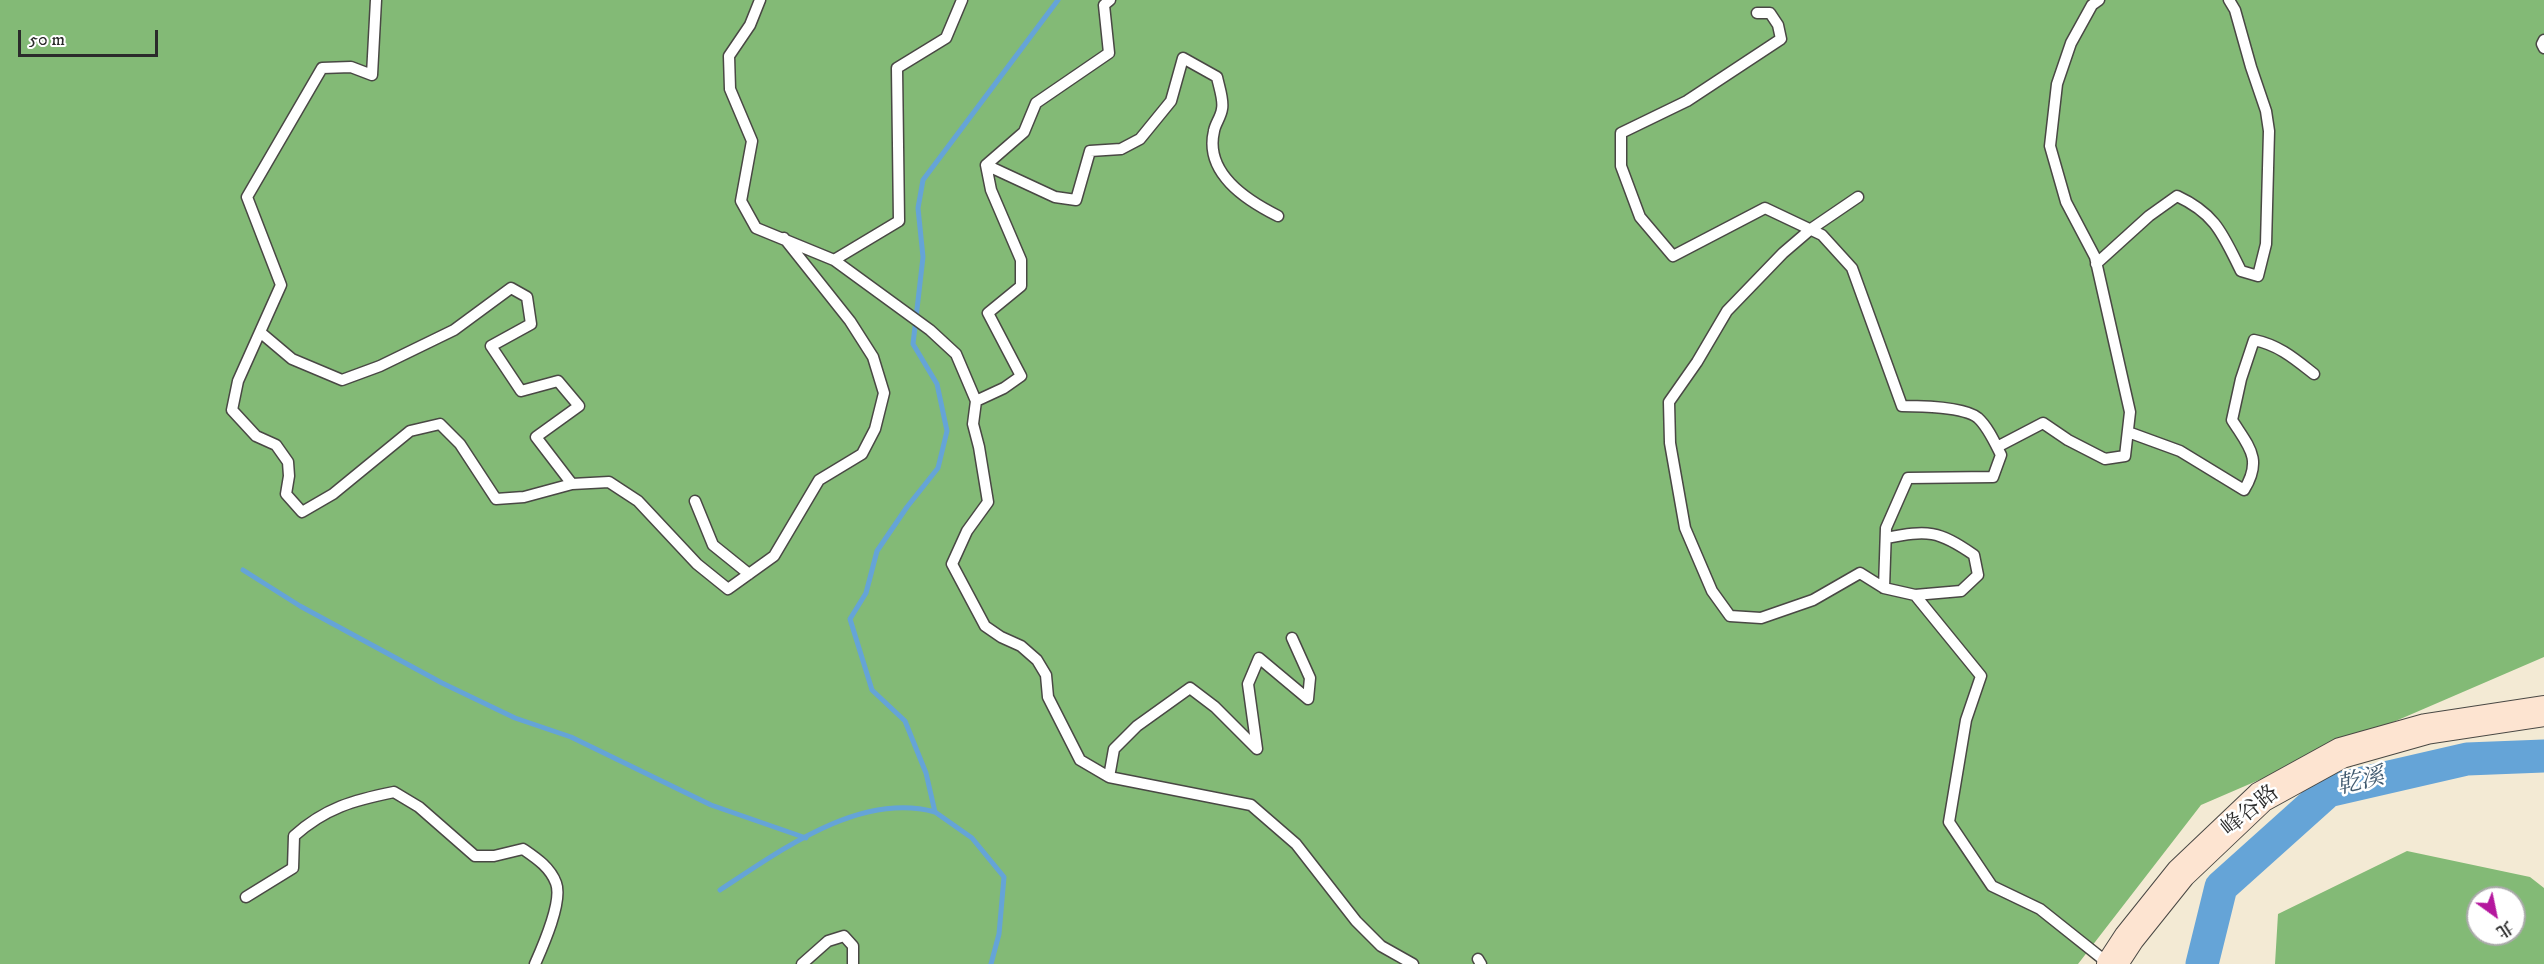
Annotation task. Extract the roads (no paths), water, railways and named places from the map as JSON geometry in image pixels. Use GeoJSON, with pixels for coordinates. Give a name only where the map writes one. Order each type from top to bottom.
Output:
{"type":"FeatureCollection","features":[{"type":"Feature","properties":{"kind":"street","name":"峰谷路"},"geometry":{"type":"LineString","coordinates":[[2110,964],[2181,873],[2261,797],[2341,753],[2426,729],[2544,711]]}},
{"type":"Feature","properties":{"kind":"lane"},"geometry":{"type":"LineString","coordinates":[[376,0],[372,75],[351,67],[322,68],[248,197],[281,285],[238,381],[232,410],[256,436],[276,444],[288,462],[289,476],[286,494],[302,512],[333,494],[410,431],[440,424],[460,444],[496,499],[524,498],[573,484],[609,482],[638,501],[697,564],[728,589],[774,556],[819,480],[862,454],[875,429],[884,393],[873,357],[850,321],[784,238]]}},
{"type":"Feature","properties":{"kind":"lane"},"geometry":{"type":"LineString","coordinates":[[760,0],[750,25],[729,56],[730,89],[752,141],[741,201],[756,228],[834,260],[926,327],[956,354],[976,401],[973,424],[988,502],[967,531],[952,564],[985,626],[1001,638],[1021,646],[1037,660],[1046,675],[1048,696],[1080,760],[1109,777],[1251,805],[1296,844],[1356,921],[1381,946],[1413,964]]}},
{"type":"Feature","properties":{"kind":"lane"},"geometry":{"type":"LineString","coordinates":[[834,260],[899,222],[897,68],[946,38],[962,0]]}},
{"type":"Feature","properties":{"kind":"lane"},"geometry":{"type":"LineString","coordinates":[[986,165],[1024,132],[1036,103],[1110,53],[1104,5],[1110,0]]}},
{"type":"Feature","properties":{"kind":"lane"},"geometry":{"type":"LineString","coordinates":[[1997,447],[2043,423],[2067,440],[2105,459],[2125,456],[2130,412],[2097,264],[2066,202],[2050,146],[2057,84],[2071,43],[2092,5],[2099,0]]}},
{"type":"Feature","properties":{"kind":"lane"},"geometry":{"type":"LineString","coordinates":[[2097,264],[2149,216],[2177,196],[2198,206],[2219,228],[2241,271],[2258,276],[2266,244],[2269,131],[2266,111],[2235,10],[2229,0]]}},
{"type":"Feature","properties":{"kind":"lane"},"geometry":{"type":"LineString","coordinates":[[1757,13],[1770,13],[1778,25],[1781,39],[1687,101],[1620,133],[1621,166],[1640,216],[1673,256],[1765,208],[1822,234],[1852,268],[1902,406],[1956,411],[1977,417],[1997,447],[2001,455],[1993,477],[1908,478],[1886,528],[1884,588]]}},
{"type":"Feature","properties":{"kind":"lane"},"geometry":{"type":"LineString","coordinates":[[2544,40],[2542,45],[2544,48]]}},
{"type":"Feature","properties":{"kind":"lane"},"geometry":{"type":"LineString","coordinates":[[986,165],[1055,197],[1076,200],[1090,151],[1121,149],[1140,139],[1171,101],[1183,58],[1217,78],[1222,108],[1213,132],[1215,160],[1228,183],[1254,204],[1278,216]]}},
{"type":"Feature","properties":{"kind":"lane"},"geometry":{"type":"LineString","coordinates":[[976,401],[1004,388],[1021,376],[988,313],[1021,286],[1021,260],[991,190],[986,165]]}},
{"type":"Feature","properties":{"kind":"lane"},"geometry":{"type":"LineString","coordinates":[[1858,197],[1811,229],[1783,253],[1727,311],[1697,362],[1669,402],[1670,443],[1685,528],[1712,591],[1731,616],[1761,618],[1813,600],[1860,573],[1884,588],[1915,595],[1961,591],[1978,575],[1974,555],[1950,538],[1922,531],[1886,538]]}},
{"type":"Feature","properties":{"kind":"lane"},"geometry":{"type":"LineString","coordinates":[[260,332],[292,358],[342,380],[380,366],[454,330],[511,288],[527,297],[531,324],[491,346],[521,391],[558,381],[579,406],[536,437],[573,484]]}},
{"type":"Feature","properties":{"kind":"lane"},"geometry":{"type":"LineString","coordinates":[[2128,432],[2180,451],[2244,490],[2254,474],[2252,453],[2232,420],[2241,380],[2254,340],[2286,352],[2314,374]]}},
{"type":"Feature","properties":{"kind":"lane"},"geometry":{"type":"LineString","coordinates":[[695,501],[713,545],[749,574]]}},
{"type":"Feature","properties":{"kind":"lane"},"geometry":{"type":"LineString","coordinates":[[1915,595],[1981,676],[1966,720],[1949,822],[1992,886],[2040,909],[2110,964]]}},
{"type":"Feature","properties":{"kind":"lane"},"geometry":{"type":"LineString","coordinates":[[1109,777],[1114,749],[1137,726],[1190,688],[1215,707],[1257,749],[1248,684],[1259,658],[1308,699],[1310,678],[1292,638]]}},
{"type":"Feature","properties":{"kind":"lane"},"geometry":{"type":"LineString","coordinates":[[246,897],[293,868],[294,836],[314,818],[358,799],[394,792],[419,807],[475,856],[494,856],[523,849],[543,864],[557,884],[555,909],[535,964]]}},
{"type":"Feature","properties":{"kind":"lane"},"geometry":{"type":"LineString","coordinates":[[802,964],[828,941],[844,936],[853,945],[853,964]]}},
{"type":"Feature","properties":{"kind":"waterway"},"geometry":{"type":"LineString","coordinates":[[991,964],[999,934],[1004,877],[972,838],[935,812],[926,773],[905,721],[872,690],[850,619],[866,593],[877,551],[907,507],[938,468],[947,431],[937,384],[913,344],[923,257],[918,208],[923,180],[1058,0]]}},
{"type":"Feature","properties":{"kind":"waterway"},"geometry":{"type":"LineString","coordinates":[[243,570],[300,606],[442,683],[515,718],[571,737],[711,805],[806,838]]}},
{"type":"Feature","properties":{"kind":"waterway","name":"乾溪"},"geometry":{"type":"LineString","coordinates":[[2202,964],[2221,887],[2328,791],[2467,759],[2544,756]]}},
{"type":"Feature","properties":{"kind":"waterway"},"geometry":{"type":"LineString","coordinates":[[720,890],[768,858],[822,828],[850,817],[878,810],[907,808],[935,812]]}}]}
